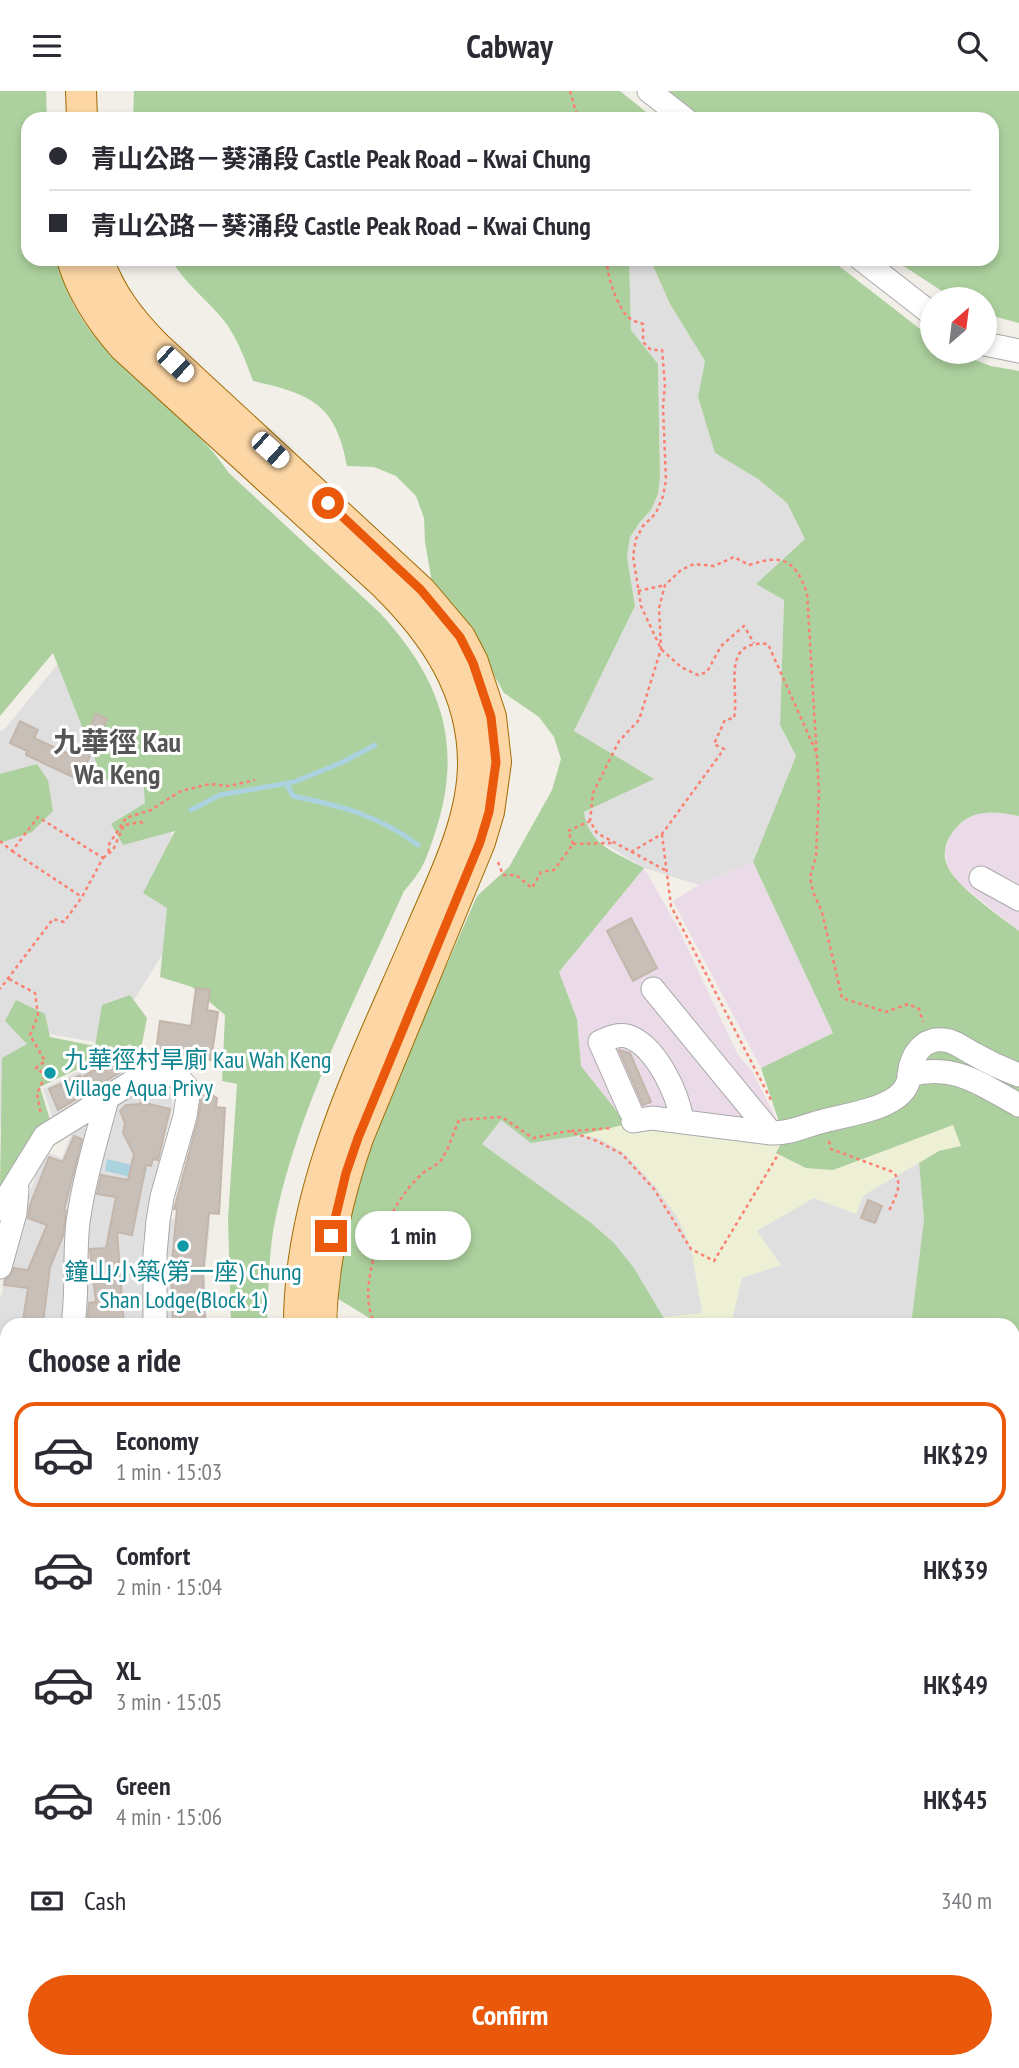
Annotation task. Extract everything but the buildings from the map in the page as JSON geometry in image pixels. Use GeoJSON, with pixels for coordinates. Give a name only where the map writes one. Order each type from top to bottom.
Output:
{"type":"FeatureCollection","features":[{"type":"Feature","properties":{"kind":"main road"},"geometry":{"type":"LineString","coordinates":[[61,91],[62,112]]}},
{"type":"Feature","properties":{"kind":"main road"},"geometry":{"type":"LineString","coordinates":[[81,91],[82,112]]}},
{"type":"Feature","properties":{"kind":"main road"},"geometry":{"type":"LineString","coordinates":[[75,266],[94,309],[124,347],[384,583],[422,623],[456,679],[469,722],[473,765],[466,811],[444,876],[334,1140],[309,1228],[301,1281],[299,1318]]}},
{"type":"Feature","properties":{"kind":"main road"},"geometry":{"type":"LineString","coordinates":[[101,266],[114,295],[142,332],[387,557],[442,613],[460,637],[473,663],[491,717],[496,762],[489,812],[469,872],[358,1138],[346,1173],[331,1236],[321,1318]]}},
{"type":"Feature","properties":{"kind":"street"},"geometry":{"type":"LineString","coordinates":[[649,91],[676,112]]}},
{"type":"Feature","properties":{"kind":"street"},"geometry":{"type":"LineString","coordinates":[[871,266],[920,306]]}},
{"type":"Feature","properties":{"kind":"street"},"geometry":{"type":"LineString","coordinates":[[998,347],[1019,351]]}},
{"type":"Feature","properties":{"kind":"street"},"geometry":{"type":"LineString","coordinates":[[981,878],[1019,899]]}},
{"type":"Feature","properties":{"kind":"street"},"geometry":{"type":"LineString","coordinates":[[653,989],[779,1133]]}},
{"type":"Feature","properties":{"kind":"street"},"geometry":{"type":"LineString","coordinates":[[682,1121],[680,1107],[663,1069],[646,1049],[627,1037],[615,1036],[600,1042],[632,1116],[779,1133],[888,1103],[901,1093],[909,1081],[910,1063],[915,1053],[931,1041],[944,1040],[958,1044],[1019,1075]]}},
{"type":"Feature","properties":{"kind":"street"},"geometry":{"type":"LineString","coordinates":[[909,1075],[928,1070],[945,1070],[969,1078],[1019,1105]]}},
{"type":"Feature","properties":{"kind":"street"},"geometry":{"type":"LineString","coordinates":[[0,1209],[45,1136],[134,1081],[155,1074],[167,1073],[177,1077],[186,1086],[188,1096],[158,1221],[155,1318]]}},
{"type":"Feature","properties":{"kind":"street"},"geometry":{"type":"LineString","coordinates":[[74,1318],[78,1220],[108,1095]]}},
{"type":"Feature","properties":{"kind":"street"},"geometry":{"type":"LineString","coordinates":[[0,1267],[15,1213],[17,1182]]}},
{"type":"Feature","properties":{"kind":"path"},"geometry":{"type":"LineString","coordinates":[[570,91],[576,112]]}},
{"type":"Feature","properties":{"kind":"path"},"geometry":{"type":"LineString","coordinates":[[606,266],[621,309],[631,320],[643,324],[643,342],[651,350],[662,350],[666,384],[663,407],[666,480],[663,496],[656,513],[636,539],[633,556],[640,606],[661,649],[681,667],[698,675],[707,672],[721,646],[744,626],[754,643]]}},
{"type":"Feature","properties":{"kind":"path"},"geometry":{"type":"LineString","coordinates":[[638,591],[665,585],[681,570],[694,564],[714,565],[734,557],[750,565],[778,559],[792,565],[801,575],[807,593],[818,757],[816,856],[810,877],[813,892],[822,912],[842,998],[886,1012],[908,1005],[919,1009]]}},
{"type":"Feature","properties":{"kind":"path"},"geometry":{"type":"LineString","coordinates":[[665,585],[659,608],[661,649],[639,720],[618,741],[593,793],[590,821],[597,832],[613,843],[666,870]]}},
{"type":"Feature","properties":{"kind":"path"},"geometry":{"type":"LineString","coordinates":[[631,852],[662,834],[724,748],[714,744],[725,720],[734,718],[737,706],[733,675],[736,659],[745,648],[754,643],[768,644],[818,757]]}},
{"type":"Feature","properties":{"kind":"path"},"geometry":{"type":"LineString","coordinates":[[109,852],[108,845],[126,818],[151,810],[181,791],[211,784],[229,786],[255,780]]}},
{"type":"Feature","properties":{"kind":"path"},"geometry":{"type":"LineString","coordinates":[[12,851],[38,817],[103,858]]}},
{"type":"Feature","properties":{"kind":"path"},"geometry":{"type":"LineString","coordinates":[[0,989],[53,919],[64,922],[82,897],[103,858],[113,850],[124,825],[141,821],[145,825]]}},
{"type":"Feature","properties":{"kind":"path"},"geometry":{"type":"LineString","coordinates":[[573,844],[568,831],[590,821]]}},
{"type":"Feature","properties":{"kind":"path"},"geometry":{"type":"LineString","coordinates":[[662,834],[671,906],[771,1101]]}},
{"type":"Feature","properties":{"kind":"path"},"geometry":{"type":"LineString","coordinates":[[0,841],[82,897]]}},
{"type":"Feature","properties":{"kind":"path"},"geometry":{"type":"LineString","coordinates":[[573,844],[613,843]]}},
{"type":"Feature","properties":{"kind":"path"},"geometry":{"type":"LineString","coordinates":[[494,869],[498,861],[503,875],[516,875],[532,888],[541,872],[554,870],[573,844]]}},
{"type":"Feature","properties":{"kind":"path"},"geometry":{"type":"LineString","coordinates":[[8,978],[35,993],[38,1015],[30,1035],[45,1061],[36,1068],[44,1074],[37,1093],[45,1136]]}},
{"type":"Feature","properties":{"kind":"path"},"geometry":{"type":"LineString","coordinates":[[372,1318],[368,1302],[373,1265],[391,1213],[405,1192],[423,1173],[440,1162],[459,1121],[502,1117],[533,1139],[568,1132],[597,1141],[622,1154],[654,1189],[691,1249],[714,1261],[788,1140],[779,1133]]}},
{"type":"Feature","properties":{"kind":"path"},"geometry":{"type":"LineString","coordinates":[[822,1121],[831,1149],[893,1172],[899,1177],[900,1184],[888,1213]]}},
{"type":"Feature","properties":{"kind":"path"},"geometry":{"type":"LineString","coordinates":[[0,1475],[0,1488]]}},
{"type":"Feature","properties":{"kind":"shaded area"},"geometry":{"type":"Polygon","coordinates":[[[629,266],[653,266],[670,304],[705,361],[698,397],[715,453],[758,479],[787,503],[805,539],[784,600],[780,725],[796,756],[753,862],[699,885],[644,868],[593,837],[586,826],[584,812],[653,779],[574,731],[635,606],[627,557],[630,537],[651,510],[658,494],[658,364],[631,330],[629,266]]]}},
{"type":"Feature","properties":{"kind":"shaded area"},"geometry":{"type":"Polygon","coordinates":[[[57,665],[165,719],[177,931],[129,1008],[101,1043],[38,1032],[0,1128],[0,730],[3,731],[57,665]]]}},
{"type":"Feature","properties":{"kind":"shaded area"},"geometry":{"type":"Polygon","coordinates":[[[997,811],[1019,816],[1019,931],[958,882],[947,866],[945,850],[950,836],[961,823],[977,813],[997,811]]]}},
{"type":"Feature","properties":{"kind":"shaded area"},"geometry":{"type":"Polygon","coordinates":[[[753,862],[833,1033],[761,1068],[673,901],[699,885],[753,862]]]}},
{"type":"Feature","properties":{"kind":"shaded area"},"geometry":{"type":"Polygon","coordinates":[[[644,868],[677,926],[738,1055],[752,1071],[782,1130],[627,1124],[581,1066],[577,1019],[559,972],[644,868]]]}},
{"type":"Feature","properties":{"kind":"shaded area"},"geometry":{"type":"Polygon","coordinates":[[[129,1046],[141,1066],[53,1119],[43,1089],[129,1046]]]}},
{"type":"Feature","properties":{"kind":"shaded area"},"geometry":{"type":"Polygon","coordinates":[[[149,1084],[163,1087],[171,1095],[173,1107],[153,1185],[143,1242],[145,1318],[0,1318],[4,1265],[39,1166],[49,1153],[62,1158],[71,1135],[84,1123],[91,1126],[118,1099],[149,1084]]]}},
{"type":"Feature","properties":{"kind":"shaded area"},"geometry":{"type":"Polygon","coordinates":[[[501,1119],[574,1133],[961,1146],[919,1163],[924,1219],[912,1318],[664,1318],[634,1268],[590,1222],[482,1144],[501,1119]]]}},
{"type":"Feature","properties":{"kind":"shaded area"},"geometry":{"type":"Polygon","coordinates":[[[170,1219],[210,1222],[205,1275],[207,1318],[167,1318],[165,1273],[170,1219]]]}},
{"type":"Feature","properties":{"kind":"green space"},"geometry":{"type":"Polygon","coordinates":[[[0,91],[46,91],[47,112],[21,112],[21,266],[60,266],[68,293],[85,323],[107,350],[208,446],[229,473],[380,613],[401,637],[431,687],[441,713],[446,740],[448,769],[436,830],[424,862],[404,891],[328,1058],[296,1145],[273,1232],[267,1318],[231,1318],[228,1219],[237,1084],[222,1081],[225,1015],[192,987],[160,977],[167,908],[143,893],[175,831],[123,845],[111,824],[145,803],[143,776],[103,780],[53,653],[0,716],[0,91]]]}},
{"type":"Feature","properties":{"kind":"green space"},"geometry":{"type":"Polygon","coordinates":[[[134,91],[620,91],[646,112],[133,112],[134,91]]]}},
{"type":"Feature","properties":{"kind":"green space"},"geometry":{"type":"Polygon","coordinates":[[[667,91],[1019,91],[1019,323],[998,317],[998,287],[936,287],[904,266],[999,266],[999,112],[694,112],[667,91]]]}},
{"type":"Feature","properties":{"kind":"green space"},"geometry":{"type":"Polygon","coordinates":[[[176,266],[629,266],[631,330],[658,364],[660,478],[658,494],[651,510],[630,537],[627,557],[635,606],[574,731],[654,779],[584,812],[591,833],[605,847],[644,868],[559,972],[577,1019],[581,1066],[627,1124],[531,1143],[501,1120],[482,1144],[590,1222],[614,1243],[634,1268],[664,1318],[370,1318],[335,1297],[338,1256],[371,1137],[477,896],[509,867],[552,790],[561,759],[554,737],[539,717],[504,693],[465,623],[433,588],[424,518],[416,496],[396,476],[374,467],[347,466],[336,428],[318,405],[291,391],[253,381],[228,326],[176,266]]]}},
{"type":"Feature","properties":{"kind":"green space"},"geometry":{"type":"Polygon","coordinates":[[[653,266],[839,266],[920,329],[920,364],[986,364],[1019,371],[1019,816],[979,814],[965,820],[951,834],[946,844],[945,860],[959,882],[1019,931],[1019,1318],[912,1318],[924,1219],[919,1163],[939,1151],[961,1146],[953,1125],[833,1170],[806,1168],[776,1153],[784,1138],[761,1068],[833,1033],[753,862],[796,756],[780,725],[784,600],[756,584],[805,539],[787,503],[758,479],[715,453],[698,397],[705,361],[670,304],[653,266]]]}},
{"type":"Feature","properties":{"kind":"green space"},"geometry":{"type":"Polygon","coordinates":[[[37,764],[48,780],[53,811],[32,832],[0,843],[0,774],[37,764]]]}},
{"type":"Feature","properties":{"kind":"green space"},"geometry":{"type":"Polygon","coordinates":[[[130,995],[147,1018],[140,1054],[130,1044],[40,1087],[56,1139],[0,1187],[2,1058],[27,1044],[5,1021],[16,1000],[45,1014],[50,1037],[95,1046],[102,1005],[130,995]]]}},
{"type":"Feature","properties":{"kind":"green space"},"geometry":{"type":"Polygon","coordinates":[[[627,1124],[784,1138],[776,1153],[806,1168],[833,1170],[953,1125],[961,1146],[939,1151],[864,1195],[856,1214],[814,1198],[757,1231],[781,1265],[742,1278],[733,1318],[664,1318],[702,1313],[691,1249],[679,1220],[657,1188],[624,1153],[598,1138],[574,1133],[627,1124]]]}},
{"type":"Feature","properties":{"kind":"water"},"geometry":{"type":"Polygon","coordinates":[[[107,1159],[147,1169],[144,1180],[105,1171],[107,1159]]]}},
{"type":"Feature","properties":{"kind":"waterway"},"geometry":{"type":"LineString","coordinates":[[191,810],[220,795],[294,782],[343,762],[375,745]]}},
{"type":"Feature","properties":{"kind":"waterway"},"geometry":{"type":"LineString","coordinates":[[286,783],[293,796],[374,819],[418,845]]}},
{"type":"Feature","properties":{"kind":"place","name":"九華徑村旱廁 Kau Wah Keng Village Aqua Privy"},"geometry":{"type":"Point","coordinates":[50,1073]}},
{"type":"Feature","properties":{"kind":"place","name":"鐘山小築(第一座) Chung Shan Lodge(Block 1)"},"geometry":{"type":"Point","coordinates":[183,1246]}},
{"type":"Feature","properties":{"kind":"district","name":"九華徑 Kau Wa Keng"},"geometry":{"type":"Point","coordinates":[117,757]}},
{"type":"Feature","properties":{"kind":"route"},"geometry":{"type":"LineString","coordinates":[[328,503],[421,590],[460,637],[484,692],[491,717],[496,762],[489,812],[480,842],[358,1138],[337,1204],[331,1236]]}}]}
